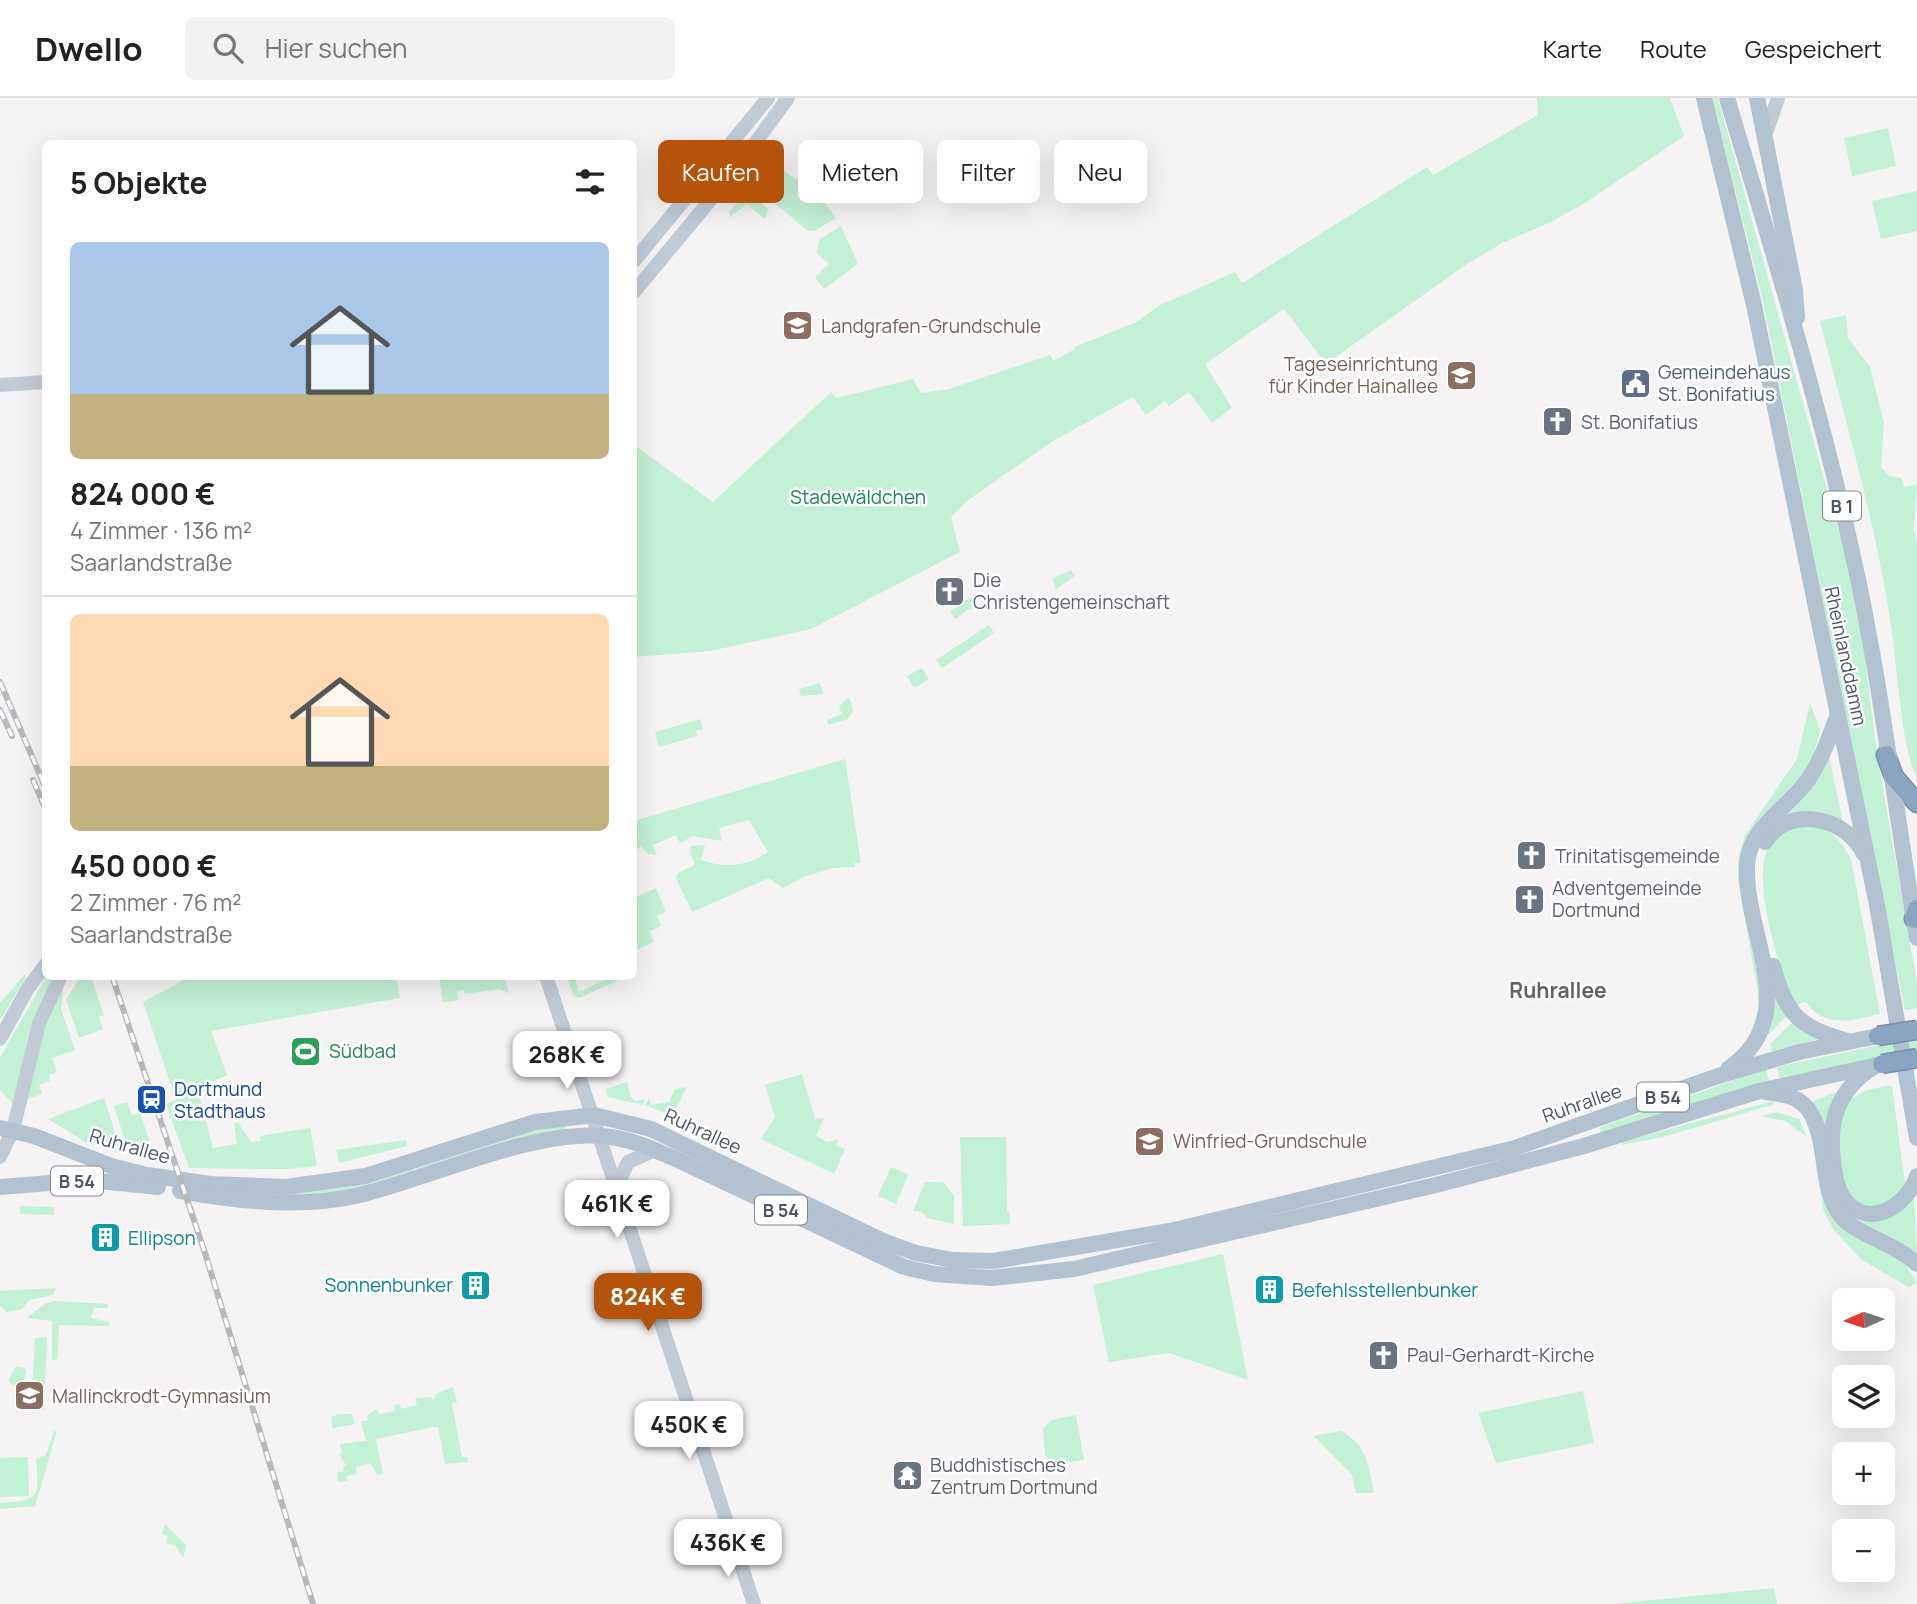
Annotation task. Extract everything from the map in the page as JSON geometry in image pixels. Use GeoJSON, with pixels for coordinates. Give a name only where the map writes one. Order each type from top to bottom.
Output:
{"type":"FeatureCollection","features":[{"type":"Feature","properties":{"kind":"highway"},"geometry":{"type":"LineString","coordinates":[[1886,755],[1894,777],[1917,803]]}},
{"type":"Feature","properties":{"kind":"highway","name":"Ruhrallee"},"geometry":{"type":"LineString","coordinates":[[1864,1039],[1917,1030]]}},
{"type":"Feature","properties":{"kind":"highway","name":"Ruhrallee"},"geometry":{"type":"LineString","coordinates":[[1875,1066],[1917,1058]]}},
{"type":"Feature","properties":{"kind":"main road"},"geometry":{"type":"LineString","coordinates":[[637,257],[768,98]]}},
{"type":"Feature","properties":{"kind":"main road"},"geometry":{"type":"LineString","coordinates":[[637,288],[733,173],[788,98]]}},
{"type":"Feature","properties":{"kind":"main road","name":"Rheinlanddamm"},"geometry":{"type":"LineString","coordinates":[[1694,98],[1725,184]]}},
{"type":"Feature","properties":{"kind":"main road","name":"Rheinlanddamm"},"geometry":{"type":"LineString","coordinates":[[1704,98],[1754,304],[1870,870],[1917,1138]]}},
{"type":"Feature","properties":{"kind":"main road","name":"Rheinlanddamm"},"geometry":{"type":"LineString","coordinates":[[1727,98],[1798,340],[1853,552],[1917,938]]}},
{"type":"Feature","properties":{"kind":"main road","name":"Rheinlanddamm"},"geometry":{"type":"LineString","coordinates":[[1757,98],[1796,290],[1798,340]]}},
{"type":"Feature","properties":{"kind":"main road"},"geometry":{"type":"LineString","coordinates":[[1765,136],[1778,98]]}},
{"type":"Feature","properties":{"kind":"main road"},"geometry":{"type":"LineString","coordinates":[[637,243],[659,228]]}},
{"type":"Feature","properties":{"kind":"main road"},"geometry":{"type":"LineString","coordinates":[[29,381],[42,375]]}},
{"type":"Feature","properties":{"kind":"main road"},"geometry":{"type":"LineString","coordinates":[[0,384],[42,382]]}},
{"type":"Feature","properties":{"kind":"main road"},"geometry":{"type":"LineString","coordinates":[[1718,1076],[1748,1053],[1761,1033],[1767,1011],[1767,985],[1748,877],[1750,850],[1766,824],[1806,782],[1837,717]]}},
{"type":"Feature","properties":{"kind":"main road"},"geometry":{"type":"LineString","coordinates":[[1864,1039],[1801,1023],[1782,997],[1759,893],[1759,858],[1762,846],[1777,828],[1808,818],[1827,821],[1853,838],[1870,870]]}},
{"type":"Feature","properties":{"kind":"main road"},"geometry":{"type":"LineString","coordinates":[[0,1039],[42,971]]}},
{"type":"Feature","properties":{"kind":"main road"},"geometry":{"type":"LineString","coordinates":[[0,1157],[36,1030],[59,980]]}},
{"type":"Feature","properties":{"kind":"main road"},"geometry":{"type":"LineString","coordinates":[[548,980],[618,1184],[754,1604]]}},
{"type":"Feature","properties":{"kind":"main road","name":"Ruhrallee"},"geometry":{"type":"LineString","coordinates":[[7,1129],[111,1166],[147,1175],[220,1185],[286,1187],[366,1176],[535,1122],[594,1115],[651,1129],[883,1241],[916,1253],[953,1260],[993,1261],[1170,1231],[1476,1158],[1594,1122],[1718,1076],[1864,1039]]}},
{"type":"Feature","properties":{"kind":"main road"},"geometry":{"type":"LineString","coordinates":[[1875,1066],[1849,1089],[1834,1112],[1831,1137],[1837,1185],[1849,1204],[1860,1211],[1875,1214],[1888,1212],[1900,1204],[1917,1177]]}},
{"type":"Feature","properties":{"kind":"main road","name":"Ruhrallee"},"geometry":{"type":"LineString","coordinates":[[0,1187],[109,1181],[242,1200],[320,1200],[360,1195],[541,1142],[601,1136],[654,1150],[904,1267],[934,1274],[992,1278],[1049,1273],[1262,1226],[1584,1146],[1759,1091],[1875,1066]]}},
{"type":"Feature","properties":{"kind":"main road"},"geometry":{"type":"LineString","coordinates":[[1759,1091],[1795,1098],[1812,1116],[1829,1195],[1845,1222],[1889,1243],[1917,1264]]}},
{"type":"Feature","properties":{"kind":"main road"},"geometry":{"type":"LineString","coordinates":[[1584,1146],[1593,1133],[1594,1122]]}},
{"type":"Feature","properties":{"kind":"main road"},"geometry":{"type":"LineString","coordinates":[[618,1184],[628,1162],[654,1150]]}},
{"type":"Feature","properties":{"kind":"main road"},"geometry":{"type":"LineString","coordinates":[[1258,1209],[1262,1226]]}},
{"type":"Feature","properties":{"kind":"green space","name":"Stadewäldchen"},"geometry":{"type":"Polygon","coordinates":[[[1537,98],[1670,98],[1684,136],[1585,203],[1551,222],[1502,243],[1464,266],[1326,364],[1284,309],[1205,364],[1232,408],[1212,423],[1189,392],[1169,406],[1165,401],[1146,415],[1133,397],[1053,441],[968,500],[951,517],[960,552],[811,629],[710,651],[637,657],[637,447],[713,502],[831,392],[837,398],[913,379],[921,393],[949,389],[1050,355],[1053,361],[1075,349],[1074,347],[1137,322],[1158,306],[1235,272],[1242,283],[1427,167],[1433,175],[1538,115],[1537,98]]]}},
{"type":"Feature","properties":{"kind":"green space"},"geometry":{"type":"Polygon","coordinates":[[[1712,98],[1718,98],[1843,547],[1863,644],[1878,760],[1917,983],[1917,1008],[1905,1010],[1763,301],[1712,98]]]}},
{"type":"Feature","properties":{"kind":"green space"},"geometry":{"type":"Polygon","coordinates":[[[1888,128],[1896,166],[1852,176],[1844,138],[1888,128]]]}},
{"type":"Feature","properties":{"kind":"green space"},"geometry":{"type":"Polygon","coordinates":[[[784,170],[798,181],[798,203],[825,203],[836,218],[814,231],[808,231],[775,203],[784,203],[784,170]]]}},
{"type":"Feature","properties":{"kind":"green space"},"geometry":{"type":"Polygon","coordinates":[[[1917,191],[1917,231],[1881,239],[1872,201],[1917,191]]]}},
{"type":"Feature","properties":{"kind":"green space"},"geometry":{"type":"Polygon","coordinates":[[[736,203],[761,203],[768,209],[765,219],[747,204],[730,217],[729,212],[736,203]]]}},
{"type":"Feature","properties":{"kind":"green space"},"geometry":{"type":"Polygon","coordinates":[[[841,226],[858,264],[824,289],[815,277],[829,264],[816,252],[820,239],[841,226]]]}},
{"type":"Feature","properties":{"kind":"green space"},"geometry":{"type":"Polygon","coordinates":[[[1846,315],[1848,338],[1870,367],[1884,423],[1881,467],[1889,476],[1902,478],[1904,487],[1917,484],[1914,530],[1917,542],[1917,778],[1907,749],[1892,632],[1878,554],[1820,321],[1846,315]]]}},
{"type":"Feature","properties":{"kind":"green space"},"geometry":{"type":"Polygon","coordinates":[[[1071,570],[1075,576],[1056,589],[1052,579],[1071,570]]]}},
{"type":"Feature","properties":{"kind":"green space"},"geometry":{"type":"Polygon","coordinates":[[[971,597],[978,608],[969,609],[955,619],[950,612],[971,597]]]}},
{"type":"Feature","properties":{"kind":"green space"},"geometry":{"type":"Polygon","coordinates":[[[989,625],[994,633],[942,668],[936,660],[989,625]]]}},
{"type":"Feature","properties":{"kind":"green space"},"geometry":{"type":"Polygon","coordinates":[[[922,668],[929,679],[914,688],[907,676],[922,668]]]}},
{"type":"Feature","properties":{"kind":"green space"},"geometry":{"type":"Polygon","coordinates":[[[819,683],[824,694],[801,696],[799,689],[819,683]]]}},
{"type":"Feature","properties":{"kind":"green space"},"geometry":{"type":"Polygon","coordinates":[[[849,697],[853,710],[848,719],[828,725],[827,720],[842,714],[839,706],[849,697]]]}},
{"type":"Feature","properties":{"kind":"green space"},"geometry":{"type":"Polygon","coordinates":[[[1810,703],[1820,730],[1811,765],[1747,843],[1762,1015],[1751,1031],[1758,1010],[1758,993],[1738,880],[1738,858],[1745,835],[1797,759],[1810,703]]]}},
{"type":"Feature","properties":{"kind":"green space"},"geometry":{"type":"Polygon","coordinates":[[[700,719],[703,729],[696,731],[697,736],[659,747],[655,732],[700,719]]]}},
{"type":"Feature","properties":{"kind":"green space"},"geometry":{"type":"Polygon","coordinates":[[[1828,752],[1844,827],[1778,818],[1828,752]]]}},
{"type":"Feature","properties":{"kind":"green space"},"geometry":{"type":"Polygon","coordinates":[[[845,759],[861,863],[854,863],[855,867],[833,868],[803,877],[783,888],[769,878],[692,912],[676,878],[678,873],[695,865],[690,853],[691,846],[705,845],[701,860],[710,863],[736,865],[752,861],[768,852],[749,820],[719,828],[722,841],[693,836],[680,843],[676,835],[653,845],[657,855],[648,854],[641,846],[637,851],[637,820],[845,759]]]}},
{"type":"Feature","properties":{"kind":"green space"},"geometry":{"type":"Polygon","coordinates":[[[1814,824],[1836,838],[1851,859],[1880,1014],[1850,1020],[1822,1017],[1807,1003],[1803,1002],[1795,1008],[1789,991],[1767,916],[1763,889],[1764,864],[1769,845],[1782,832],[1814,824]]]}},
{"type":"Feature","properties":{"kind":"green space"},"geometry":{"type":"Polygon","coordinates":[[[656,888],[666,912],[657,916],[661,926],[650,931],[654,942],[637,950],[637,897],[656,888]]]}},
{"type":"Feature","properties":{"kind":"green space"},"geometry":{"type":"Polygon","coordinates":[[[25,974],[25,979],[0,1020],[0,1003],[25,974]]]}},
{"type":"Feature","properties":{"kind":"green space"},"geometry":{"type":"Polygon","coordinates":[[[44,980],[54,980],[28,1036],[14,1105],[0,1090],[0,1058],[44,980]]]}},
{"type":"Feature","properties":{"kind":"green space"},"geometry":{"type":"Polygon","coordinates":[[[78,980],[92,980],[104,1015],[99,1017],[103,1029],[79,1038],[66,1000],[78,980]]]}},
{"type":"Feature","properties":{"kind":"green space"},"geometry":{"type":"Polygon","coordinates":[[[184,980],[397,980],[400,998],[211,1031],[227,1075],[197,1088],[213,1148],[237,1144],[234,1123],[238,1122],[251,1142],[261,1141],[260,1136],[310,1128],[317,1166],[287,1169],[189,1168],[166,1104],[176,1100],[143,1002],[184,980]]]}},
{"type":"Feature","properties":{"kind":"green space"},"geometry":{"type":"Polygon","coordinates":[[[439,980],[505,980],[509,993],[499,989],[465,994],[464,990],[457,991],[459,1000],[443,1002],[439,980]]]}},
{"type":"Feature","properties":{"kind":"green space"},"geometry":{"type":"Polygon","coordinates":[[[568,980],[576,980],[579,992],[605,980],[619,980],[579,998],[573,995],[568,980]]]}},
{"type":"Feature","properties":{"kind":"green space"},"geometry":{"type":"Polygon","coordinates":[[[60,989],[63,991],[61,1009],[75,1050],[52,1058],[57,1072],[49,1075],[50,1081],[39,1085],[42,1094],[28,1099],[42,1029],[60,989]]]}},
{"type":"Feature","properties":{"kind":"green space"},"geometry":{"type":"Polygon","coordinates":[[[1773,992],[1787,1016],[1764,1039],[1773,992]]]}},
{"type":"Feature","properties":{"kind":"green space"},"geometry":{"type":"Polygon","coordinates":[[[1793,1022],[1823,1038],[1772,1051],[1770,1044],[1793,1022]]]}},
{"type":"Feature","properties":{"kind":"green space"},"geometry":{"type":"Polygon","coordinates":[[[1917,1037],[1917,1050],[1780,1079],[1777,1067],[1917,1037]]]}},
{"type":"Feature","properties":{"kind":"green space"},"geometry":{"type":"Polygon","coordinates":[[[1766,1069],[1769,1082],[1601,1135],[1600,1127],[1766,1069]]]}},
{"type":"Feature","properties":{"kind":"green space"},"geometry":{"type":"Polygon","coordinates":[[[802,1074],[815,1119],[824,1118],[816,1136],[828,1142],[838,1139],[836,1145],[845,1149],[834,1174],[761,1139],[775,1117],[765,1085],[802,1074]]]}},
{"type":"Feature","properties":{"kind":"green space"},"geometry":{"type":"Polygon","coordinates":[[[627,1082],[631,1097],[635,1101],[645,1099],[643,1105],[608,1097],[605,1089],[627,1082]]]}},
{"type":"Feature","properties":{"kind":"green space"},"geometry":{"type":"Polygon","coordinates":[[[1892,1086],[1905,1184],[1892,1200],[1879,1207],[1867,1206],[1855,1199],[1846,1188],[1835,1157],[1835,1140],[1849,1097],[1851,1099],[1865,1091],[1892,1086]]]}},
{"type":"Feature","properties":{"kind":"green space"},"geometry":{"type":"Polygon","coordinates":[[[687,1087],[672,1116],[645,1105],[649,1098],[651,1105],[669,1102],[675,1089],[687,1087]]]}},
{"type":"Feature","properties":{"kind":"green space"},"geometry":{"type":"Polygon","coordinates":[[[1839,1091],[1824,1131],[1809,1103],[1839,1091]]]}},
{"type":"Feature","properties":{"kind":"green space"},"geometry":{"type":"Polygon","coordinates":[[[104,1098],[122,1154],[87,1143],[48,1119],[104,1098]]]}},
{"type":"Feature","properties":{"kind":"green space"},"geometry":{"type":"Polygon","coordinates":[[[1774,1101],[1772,1105],[1663,1137],[1622,1145],[1621,1142],[1774,1101]]]}},
{"type":"Feature","properties":{"kind":"green space"},"geometry":{"type":"Polygon","coordinates":[[[127,1102],[132,1115],[140,1113],[157,1163],[130,1156],[114,1106],[127,1102]]]}},
{"type":"Feature","properties":{"kind":"green space"},"geometry":{"type":"Polygon","coordinates":[[[1801,1110],[1810,1123],[1824,1197],[1901,1258],[1917,1283],[1909,1287],[1862,1260],[1833,1229],[1823,1209],[1813,1141],[1801,1110]]]}},
{"type":"Feature","properties":{"kind":"green space"},"geometry":{"type":"Polygon","coordinates":[[[1777,1112],[1799,1119],[1807,1137],[1785,1121],[1760,1116],[1777,1112]]]}},
{"type":"Feature","properties":{"kind":"green space"},"geometry":{"type":"Polygon","coordinates":[[[564,1123],[566,1130],[533,1135],[417,1172],[416,1167],[535,1128],[564,1123]]]}},
{"type":"Feature","properties":{"kind":"green space"},"geometry":{"type":"Polygon","coordinates":[[[960,1137],[1006,1137],[1007,1212],[1010,1213],[1010,1224],[963,1226],[960,1137]]]}},
{"type":"Feature","properties":{"kind":"green space"},"geometry":{"type":"Polygon","coordinates":[[[406,1140],[407,1146],[339,1163],[336,1150],[406,1140]]]}},
{"type":"Feature","properties":{"kind":"green space"},"geometry":{"type":"Polygon","coordinates":[[[891,1167],[908,1175],[896,1204],[878,1196],[891,1167]]]}},
{"type":"Feature","properties":{"kind":"green space"},"geometry":{"type":"Polygon","coordinates":[[[414,1168],[415,1173],[344,1191],[307,1196],[271,1192],[414,1168]]]}},
{"type":"Feature","properties":{"kind":"green space"},"geometry":{"type":"Polygon","coordinates":[[[925,1182],[943,1182],[954,1196],[954,1224],[927,1218],[921,1212],[913,1211],[925,1182]]]}},
{"type":"Feature","properties":{"kind":"green space"},"geometry":{"type":"Polygon","coordinates":[[[1914,1194],[1917,1260],[1848,1217],[1838,1200],[1862,1217],[1914,1194]]]}},
{"type":"Feature","properties":{"kind":"green space"},"geometry":{"type":"Polygon","coordinates":[[[20,1206],[54,1207],[54,1215],[20,1214],[20,1206]]]}},
{"type":"Feature","properties":{"kind":"green space"},"geometry":{"type":"Polygon","coordinates":[[[1223,1254],[1248,1380],[1169,1353],[1109,1362],[1093,1285],[1223,1254]]]}},
{"type":"Feature","properties":{"kind":"green space"},"geometry":{"type":"Polygon","coordinates":[[[56,1288],[53,1295],[29,1300],[22,1309],[7,1312],[0,1306],[0,1291],[56,1288]]]}},
{"type":"Feature","properties":{"kind":"green space"},"geometry":{"type":"Polygon","coordinates":[[[53,1301],[108,1304],[107,1308],[94,1308],[91,1318],[110,1322],[109,1326],[59,1325],[58,1359],[52,1360],[52,1321],[27,1318],[43,1305],[53,1301]]]}},
{"type":"Feature","properties":{"kind":"green space"},"geometry":{"type":"Polygon","coordinates":[[[47,1337],[44,1410],[23,1409],[33,1377],[35,1338],[47,1337]]]}},
{"type":"Feature","properties":{"kind":"green space"},"geometry":{"type":"Polygon","coordinates":[[[16,1366],[27,1369],[23,1384],[14,1386],[8,1381],[16,1366]]]}},
{"type":"Feature","properties":{"kind":"green space"},"geometry":{"type":"Polygon","coordinates":[[[453,1387],[457,1402],[452,1404],[462,1457],[467,1457],[468,1462],[445,1464],[438,1427],[433,1427],[376,1439],[383,1474],[377,1475],[370,1463],[356,1467],[357,1474],[347,1476],[347,1481],[339,1482],[337,1473],[344,1471],[343,1467],[346,1465],[339,1454],[342,1452],[340,1444],[366,1441],[361,1422],[368,1420],[367,1415],[377,1409],[379,1414],[395,1411],[394,1405],[400,1404],[401,1409],[417,1405],[415,1398],[430,1397],[434,1400],[436,1394],[453,1387]]]}},
{"type":"Feature","properties":{"kind":"green space"},"geometry":{"type":"Polygon","coordinates":[[[1583,1391],[1594,1443],[1496,1463],[1478,1413],[1583,1391]]]}},
{"type":"Feature","properties":{"kind":"green space"},"geometry":{"type":"Polygon","coordinates":[[[352,1414],[355,1424],[333,1428],[331,1417],[352,1414]]]}},
{"type":"Feature","properties":{"kind":"green space"},"geometry":{"type":"Polygon","coordinates":[[[1076,1415],[1084,1460],[1053,1464],[1045,1455],[1043,1429],[1051,1420],[1076,1415]]]}},
{"type":"Feature","properties":{"kind":"green space"},"geometry":{"type":"Polygon","coordinates":[[[54,1431],[57,1431],[35,1506],[0,1509],[0,1503],[23,1500],[34,1495],[38,1482],[36,1459],[46,1455],[54,1431]]]}},
{"type":"Feature","properties":{"kind":"green space"},"geometry":{"type":"Polygon","coordinates":[[[1341,1431],[1362,1450],[1374,1493],[1356,1493],[1352,1475],[1314,1436],[1341,1431]]]}},
{"type":"Feature","properties":{"kind":"green space"},"geometry":{"type":"Polygon","coordinates":[[[28,1457],[29,1496],[0,1497],[0,1458],[28,1457]]]}},
{"type":"Feature","properties":{"kind":"green space"},"geometry":{"type":"Polygon","coordinates":[[[165,1524],[186,1545],[183,1558],[175,1545],[166,1543],[168,1536],[162,1534],[165,1524]]]}},
{"type":"Feature","properties":{"kind":"green space"},"geometry":{"type":"Polygon","coordinates":[[[1774,1588],[1777,1604],[1614,1604],[1774,1588]]]}},
{"type":"Feature","properties":{"kind":"railway"},"geometry":{"type":"LineString","coordinates":[[0,682],[42,780]]}},
{"type":"Feature","properties":{"kind":"railway"},"geometry":{"type":"LineString","coordinates":[[0,710],[12,736]]}},
{"type":"Feature","properties":{"kind":"railway"},"geometry":{"type":"LineString","coordinates":[[33,780],[42,801]]}},
{"type":"Feature","properties":{"kind":"railway"},"geometry":{"type":"LineString","coordinates":[[113,980],[204,1250],[313,1604]]}},
{"type":"Feature","properties":{"kind":"place","name":"Landgrafen-Grundschule"},"geometry":{"type":"Point","coordinates":[798,326]}},
{"type":"Feature","properties":{"kind":"place","name":"Tageseinrichtung für Kinder Hainallee"},"geometry":{"type":"Point","coordinates":[1461,375]}},
{"type":"Feature","properties":{"kind":"place","name":"Gemeindehaus St. Bonifatius"},"geometry":{"type":"Point","coordinates":[1635,383]}},
{"type":"Feature","properties":{"kind":"place","name":"St. Bonifatius"},"geometry":{"type":"Point","coordinates":[1558,422]}},
{"type":"Feature","properties":{"kind":"place","name":"Die Christengemeinschaft"},"geometry":{"type":"Point","coordinates":[950,591]}},
{"type":"Feature","properties":{"kind":"place","name":"Trinitatisgemeinde"},"geometry":{"type":"Point","coordinates":[1532,856]}},
{"type":"Feature","properties":{"kind":"place","name":"Adventgemeinde Dortmund"},"geometry":{"type":"Point","coordinates":[1529,899]}},
{"type":"Feature","properties":{"kind":"place","name":"Südbad"},"geometry":{"type":"Point","coordinates":[306,1051]}},
{"type":"Feature","properties":{"kind":"place","name":"Dortmund Stadthaus"},"geometry":{"type":"Point","coordinates":[151,1100]}},
{"type":"Feature","properties":{"kind":"place","name":"Winfried-Grundschule"},"geometry":{"type":"Point","coordinates":[1150,1141]}},
{"type":"Feature","properties":{"kind":"place","name":"Ellipson"},"geometry":{"type":"Point","coordinates":[105,1238]}},
{"type":"Feature","properties":{"kind":"place","name":"Sonnenbunker"},"geometry":{"type":"Point","coordinates":[476,1285]}},
{"type":"Feature","properties":{"kind":"place","name":"Befehlsstellenbunker"},"geometry":{"type":"Point","coordinates":[1269,1290]}},
{"type":"Feature","properties":{"kind":"place","name":"Paul-Gerhardt-Kirche"},"geometry":{"type":"Point","coordinates":[1384,1355]}},
{"type":"Feature","properties":{"kind":"place","name":"Mallinckrodt-Gymnasium"},"geometry":{"type":"Point","coordinates":[29,1396]}},
{"type":"Feature","properties":{"kind":"place","name":"Buddhistisches Zentrum Dortmund"},"geometry":{"type":"Point","coordinates":[907,1476]}},
{"type":"Feature","properties":{"kind":"district","name":"Ruhrallee"},"geometry":{"type":"Point","coordinates":[1558,990]}}]}
